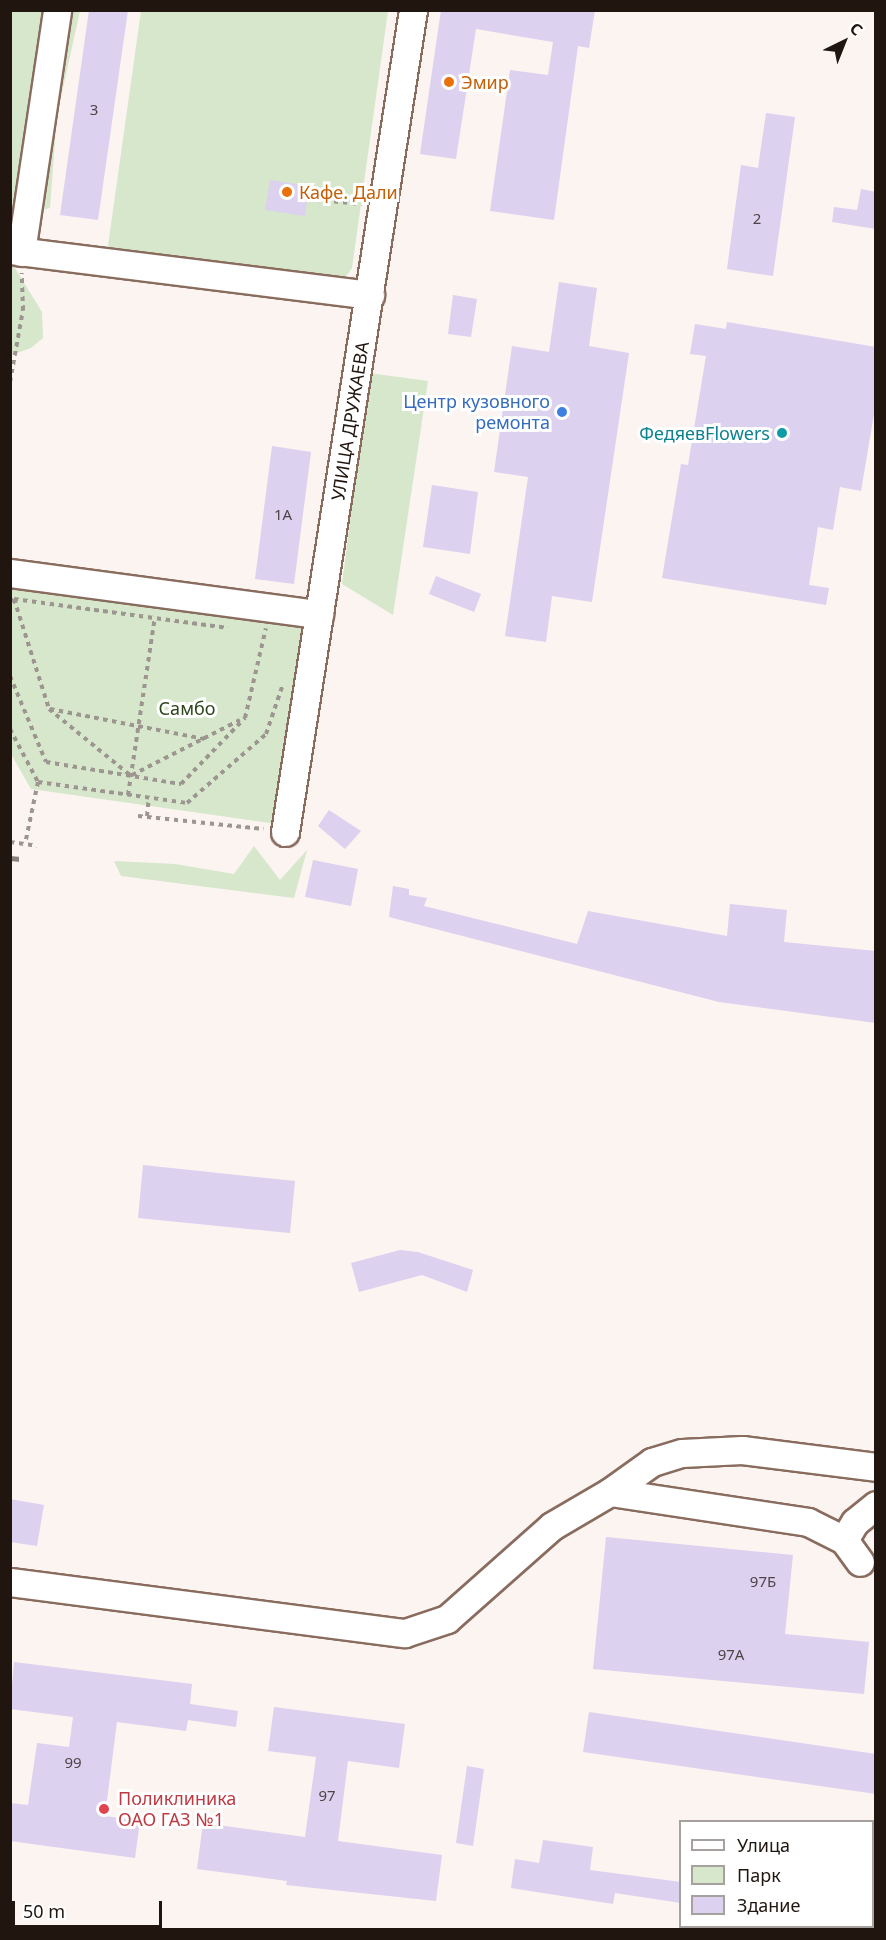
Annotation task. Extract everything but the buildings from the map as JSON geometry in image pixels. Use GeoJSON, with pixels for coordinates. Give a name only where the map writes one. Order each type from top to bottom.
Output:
{"type":"FeatureCollection","features":[{"type":"Feature","properties":{"kind":"street"},"geometry":{"type":"LineString","coordinates":[[57,10],[16,251],[370,295]]}},
{"type":"Feature","properties":{"kind":"street","name":"УЛИЦА ДРУЖАЕВА"},"geometry":{"type":"LineString","coordinates":[[285,832],[413,10]]}},
{"type":"Feature","properties":{"kind":"street"},"geometry":{"type":"LineString","coordinates":[[11,593],[156,606],[270,620],[319,614]]}},
{"type":"Feature","properties":{"kind":"street"},"geometry":{"type":"LineString","coordinates":[[10,1582],[405,1633],[447,1619],[552,1526],[610,1492],[652,1462],[682,1453],[742,1450],[876,1467]]}},
{"type":"Feature","properties":{"kind":"street"},"geometry":{"type":"LineString","coordinates":[[610,1492],[808,1522],[844,1539],[860,1562]]}},
{"type":"Feature","properties":{"kind":"street"},"geometry":{"type":"LineString","coordinates":[[844,1539],[855,1522],[876,1505]]}},
{"type":"Feature","properties":{"kind":"path"},"geometry":{"type":"LineString","coordinates":[[307,199],[383,207]]}},
{"type":"Feature","properties":{"kind":"path"},"geometry":{"type":"LineString","coordinates":[[10,382],[23,310],[16,251]]}},
{"type":"Feature","properties":{"kind":"path"},"geometry":{"type":"LineString","coordinates":[[131,776],[49,709],[11,593],[156,606],[231,628]]}},
{"type":"Feature","properties":{"kind":"path"},"geometry":{"type":"LineString","coordinates":[[128,795],[156,606]]}},
{"type":"Feature","properties":{"kind":"path"},"geometry":{"type":"LineString","coordinates":[[253,631],[270,620]]}},
{"type":"Feature","properties":{"kind":"path"},"geometry":{"type":"LineString","coordinates":[[10,676],[46,762],[181,784],[245,718],[270,620]]}},
{"type":"Feature","properties":{"kind":"path"},"geometry":{"type":"LineString","coordinates":[[38,782],[188,803],[266,734],[285,678]]}},
{"type":"Feature","properties":{"kind":"path"},"geometry":{"type":"LineString","coordinates":[[49,709],[204,739]]}},
{"type":"Feature","properties":{"kind":"path"},"geometry":{"type":"LineString","coordinates":[[131,776],[245,718]]}},
{"type":"Feature","properties":{"kind":"path"},"geometry":{"type":"LineString","coordinates":[[10,729],[38,782],[26,844]]}},
{"type":"Feature","properties":{"kind":"path"},"geometry":{"type":"LineString","coordinates":[[147,816],[149,798]]}},
{"type":"Feature","properties":{"kind":"path"},"geometry":{"type":"LineString","coordinates":[[138,816],[285,832]]}},
{"type":"Feature","properties":{"kind":"path"},"geometry":{"type":"LineString","coordinates":[[10,842],[37,846]]}},
{"type":"Feature","properties":{"kind":"green space"},"geometry":{"type":"Polygon","coordinates":[[[11,11],[80,11],[57,115],[50,208],[11,217],[11,11]]]}},
{"type":"Feature","properties":{"kind":"green space"},"geometry":{"type":"Polygon","coordinates":[[[141,11],[388,11],[352,268],[347,275],[341,279],[107,253],[141,11]]]}},
{"type":"Feature","properties":{"kind":"green space"},"geometry":{"type":"Polygon","coordinates":[[[10,260],[42,312],[43,338],[31,348],[11,355],[10,260]]]}},
{"type":"Feature","properties":{"kind":"green space"},"geometry":{"type":"Polygon","coordinates":[[[369,373],[428,381],[393,615],[342,584],[369,373]]]}},
{"type":"Feature","properties":{"kind":"green space","name":"Самбо"},"geometry":{"type":"Polygon","coordinates":[[[10,584],[309,619],[277,824],[31,789],[11,754],[10,584]]]}},
{"type":"Feature","properties":{"kind":"green space"},"geometry":{"type":"Polygon","coordinates":[[[254,846],[280,880],[307,850],[294,898],[121,876],[114,861],[175,864],[234,874],[254,846]]]}},
{"type":"Feature","properties":{"kind":"railway"},"geometry":{"type":"LineString","coordinates":[[10,858],[21,859]]}},
{"type":"Feature","properties":{"kind":"place","name":"Эмир"},"geometry":{"type":"Point","coordinates":[449,82]}},
{"type":"Feature","properties":{"kind":"place","name":"Кафе. Дали"},"geometry":{"type":"Point","coordinates":[287,192]}},
{"type":"Feature","properties":{"kind":"place","name":"Центр кузовного ремонта"},"geometry":{"type":"Point","coordinates":[562,412]}},
{"type":"Feature","properties":{"kind":"place","name":"ФедяевFlowers"},"geometry":{"type":"Point","coordinates":[782,433]}},
{"type":"Feature","properties":{"kind":"place","name":"Поликлиника ОАО ГАЗ №1"},"geometry":{"type":"Point","coordinates":[104,1809]}}]}
